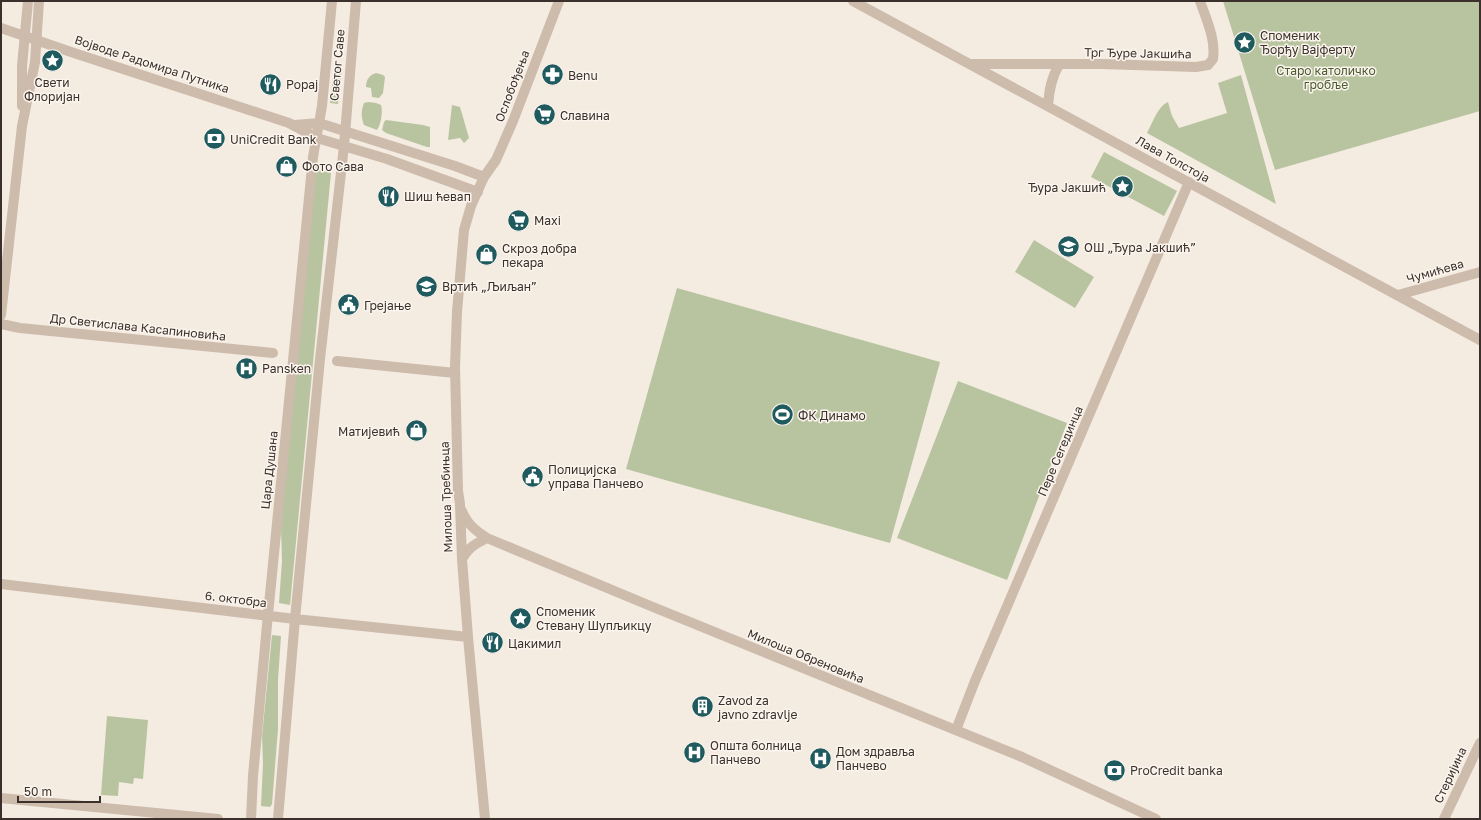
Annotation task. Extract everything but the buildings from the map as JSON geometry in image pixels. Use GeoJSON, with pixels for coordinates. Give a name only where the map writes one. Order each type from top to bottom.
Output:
{"type":"FeatureCollection","features":[{"type":"Feature","properties":{"kind":"street"},"geometry":{"type":"LineString","coordinates":[[22,126],[22,66],[28,1]]}},
{"type":"Feature","properties":{"kind":"street"},"geometry":{"type":"LineString","coordinates":[[1,315],[22,126],[34,72],[38,40],[38,1]]}},
{"type":"Feature","properties":{"kind":"street","name":"Светог Саве"},"geometry":{"type":"LineString","coordinates":[[319,123],[332,1]]}},
{"type":"Feature","properties":{"kind":"street","name":"Светог Саве"},"geometry":{"type":"LineString","coordinates":[[345,132],[356,1]]}},
{"type":"Feature","properties":{"kind":"street","name":"Ослобођења"},"geometry":{"type":"LineString","coordinates":[[484,177],[492,167],[513,121],[559,1]]}},
{"type":"Feature","properties":{"kind":"street","name":"Лава Толстоја"},"geometry":{"type":"LineString","coordinates":[[853,1],[1480,340]]}},
{"type":"Feature","properties":{"kind":"street","name":"Трг Ђуре Јакшића"},"geometry":{"type":"LineString","coordinates":[[970,64],[1196,67],[1208,65],[1213,59],[1214,53],[1211,35],[1200,1]]}},
{"type":"Feature","properties":{"kind":"street","name":"Војводе Радомира Путника"},"geometry":{"type":"LineString","coordinates":[[1,28],[295,125],[317,138],[387,159],[478,192]]}},
{"type":"Feature","properties":{"kind":"street"},"geometry":{"type":"LineString","coordinates":[[1048,106],[1049,91],[1052,79],[1059,65]]}},
{"type":"Feature","properties":{"kind":"street","name":"Војводе Радомира Путника"},"geometry":{"type":"LineString","coordinates":[[295,125],[319,123],[484,177]]}},
{"type":"Feature","properties":{"kind":"street","name":"Цара Душана"},"geometry":{"type":"LineString","coordinates":[[252,819],[253,776],[268,616],[312,160],[319,123]]}},
{"type":"Feature","properties":{"kind":"street"},"geometry":{"type":"LineString","coordinates":[[278,819],[295,619],[320,359],[345,132]]}},
{"type":"Feature","properties":{"kind":"street","name":"Милоша Требињца"},"geometry":{"type":"LineString","coordinates":[[484,177],[469,211],[464,230],[457,312],[455,374],[458,491],[460,504],[462,559],[485,819]]}},
{"type":"Feature","properties":{"kind":"street","name":"Пере Сегединца"},"geometry":{"type":"LineString","coordinates":[[956,730],[978,674],[1189,182]]}},
{"type":"Feature","properties":{"kind":"street","name":"Чумићева"},"geometry":{"type":"LineString","coordinates":[[1398,295],[1480,272]]}},
{"type":"Feature","properties":{"kind":"street","name":"Др Светислава Касапиновића"},"geometry":{"type":"LineString","coordinates":[[1,324],[20,328],[273,353]]}},
{"type":"Feature","properties":{"kind":"street"},"geometry":{"type":"LineString","coordinates":[[337,361],[455,374]]}},
{"type":"Feature","properties":{"kind":"street","name":"Милоша Обреновића"},"geometry":{"type":"LineString","coordinates":[[460,504],[468,524],[487,538],[652,607],[1022,757],[1156,819]]}},
{"type":"Feature","properties":{"kind":"street"},"geometry":{"type":"LineString","coordinates":[[462,559],[467,550],[487,538]]}},
{"type":"Feature","properties":{"kind":"street","name":"6. октобра"},"geometry":{"type":"LineString","coordinates":[[1,584],[268,616],[468,637]]}},
{"type":"Feature","properties":{"kind":"street","name":"Стеријина"},"geometry":{"type":"LineString","coordinates":[[1444,819],[1480,743]]}},
{"type":"Feature","properties":{"kind":"street"},"geometry":{"type":"LineString","coordinates":[[1,798],[218,819]]}},
{"type":"Feature","properties":{"kind":"green space","name":"Старо католичко гробље"},"geometry":{"type":"Polygon","coordinates":[[[1223,1],[1480,1],[1480,111],[1275,170],[1223,1]]]}},
{"type":"Feature","properties":{"kind":"green space"},"geometry":{"type":"Polygon","coordinates":[[[337,65],[342,69],[338,104],[330,103],[334,69],[337,65]]]}},
{"type":"Feature","properties":{"kind":"green space"},"geometry":{"type":"Polygon","coordinates":[[[376,73],[385,77],[383,93],[379,98],[372,97],[371,88],[366,87],[368,78],[376,73]]]}},
{"type":"Feature","properties":{"kind":"green space"},"geometry":{"type":"Polygon","coordinates":[[[1241,75],[1276,204],[1147,133],[1158,111],[1168,102],[1172,116],[1179,128],[1227,113],[1218,83],[1241,75]]]}},
{"type":"Feature","properties":{"kind":"green space"},"geometry":{"type":"Polygon","coordinates":[[[368,102],[381,105],[382,111],[380,125],[377,130],[364,125],[363,122],[362,108],[364,103],[368,102]]]}},
{"type":"Feature","properties":{"kind":"green space"},"geometry":{"type":"Polygon","coordinates":[[[452,105],[460,107],[469,138],[464,143],[460,138],[448,140],[452,105]]]}},
{"type":"Feature","properties":{"kind":"green space"},"geometry":{"type":"Polygon","coordinates":[[[386,120],[430,127],[430,147],[386,133],[382,130],[386,120]]]}},
{"type":"Feature","properties":{"kind":"green space"},"geometry":{"type":"Polygon","coordinates":[[[1104,152],[1177,191],[1164,216],[1091,177],[1104,152]]]}},
{"type":"Feature","properties":{"kind":"green space"},"geometry":{"type":"Polygon","coordinates":[[[316,169],[331,173],[290,605],[279,603],[282,561],[281,526],[316,169]]]}},
{"type":"Feature","properties":{"kind":"green space"},"geometry":{"type":"Polygon","coordinates":[[[1034,240],[1094,277],[1075,308],[1015,272],[1034,240]]]}},
{"type":"Feature","properties":{"kind":"green space","name":"ФК Динамо"},"geometry":{"type":"Polygon","coordinates":[[[677,288],[940,362],[890,543],[626,469],[677,288]]]}},
{"type":"Feature","properties":{"kind":"green space"},"geometry":{"type":"Polygon","coordinates":[[[958,381],[1067,423],[1007,580],[897,538],[958,381]]]}},
{"type":"Feature","properties":{"kind":"green space"},"geometry":{"type":"Polygon","coordinates":[[[272,635],[281,636],[278,680],[278,729],[272,804],[270,807],[261,806],[263,764],[262,736],[272,635]]]}},
{"type":"Feature","properties":{"kind":"green space"},"geometry":{"type":"Polygon","coordinates":[[[107,716],[148,720],[143,779],[134,778],[133,784],[119,782],[118,796],[101,795],[107,716]]]}},
{"type":"Feature","properties":{"kind":"place","name":"Споменик Ђорђу Вајферту"},"geometry":{"type":"Point","coordinates":[1245,42]}},
{"type":"Feature","properties":{"kind":"place","name":"Свети Флоријан"},"geometry":{"type":"Point","coordinates":[52,61]}},
{"type":"Feature","properties":{"kind":"place","name":"Benu"},"geometry":{"type":"Point","coordinates":[553,75]}},
{"type":"Feature","properties":{"kind":"place","name":"Popaj"},"geometry":{"type":"Point","coordinates":[270,84]}},
{"type":"Feature","properties":{"kind":"place","name":"Славина"},"geometry":{"type":"Point","coordinates":[544,115]}},
{"type":"Feature","properties":{"kind":"place","name":"UniCredit Bank"},"geometry":{"type":"Point","coordinates":[214,139]}},
{"type":"Feature","properties":{"kind":"place","name":"Фото Сава"},"geometry":{"type":"Point","coordinates":[286,166]}},
{"type":"Feature","properties":{"kind":"place","name":"Ђура Јакшић"},"geometry":{"type":"Point","coordinates":[1122,187]}},
{"type":"Feature","properties":{"kind":"place","name":"Шиш ћевап"},"geometry":{"type":"Point","coordinates":[389,196]}},
{"type":"Feature","properties":{"kind":"place","name":"Maxi"},"geometry":{"type":"Point","coordinates":[518,220]}},
{"type":"Feature","properties":{"kind":"place","name":"ОШ „Ђура Јакшић”"},"geometry":{"type":"Point","coordinates":[1069,247]}},
{"type":"Feature","properties":{"kind":"place","name":"Скроз добра пекара"},"geometry":{"type":"Point","coordinates":[487,255]}},
{"type":"Feature","properties":{"kind":"place","name":"Вртић „Љиљан”"},"geometry":{"type":"Point","coordinates":[427,286]}},
{"type":"Feature","properties":{"kind":"place","name":"Грејање"},"geometry":{"type":"Point","coordinates":[348,305]}},
{"type":"Feature","properties":{"kind":"place","name":"Pansken"},"geometry":{"type":"Point","coordinates":[247,368]}},
{"type":"Feature","properties":{"kind":"place","name":"ФК Динамо"},"geometry":{"type":"Point","coordinates":[783,415]}},
{"type":"Feature","properties":{"kind":"place","name":"Матијевић"},"geometry":{"type":"Point","coordinates":[416,431]}},
{"type":"Feature","properties":{"kind":"place","name":"Полицијска управа Панчево"},"geometry":{"type":"Point","coordinates":[533,476]}},
{"type":"Feature","properties":{"kind":"place","name":"Споменик Стевану Шупљикцу"},"geometry":{"type":"Point","coordinates":[520,618]}},
{"type":"Feature","properties":{"kind":"place","name":"Цакимил"},"geometry":{"type":"Point","coordinates":[493,643]}},
{"type":"Feature","properties":{"kind":"place","name":"Zavod za javno zdravlje"},"geometry":{"type":"Point","coordinates":[702,707]}},
{"type":"Feature","properties":{"kind":"place","name":"Општа болница Панчево"},"geometry":{"type":"Point","coordinates":[694,752]}},
{"type":"Feature","properties":{"kind":"place","name":"Дом здравља Панчево"},"geometry":{"type":"Point","coordinates":[821,758]}},
{"type":"Feature","properties":{"kind":"place","name":"ProCredit banka"},"geometry":{"type":"Point","coordinates":[1115,770]}}]}
